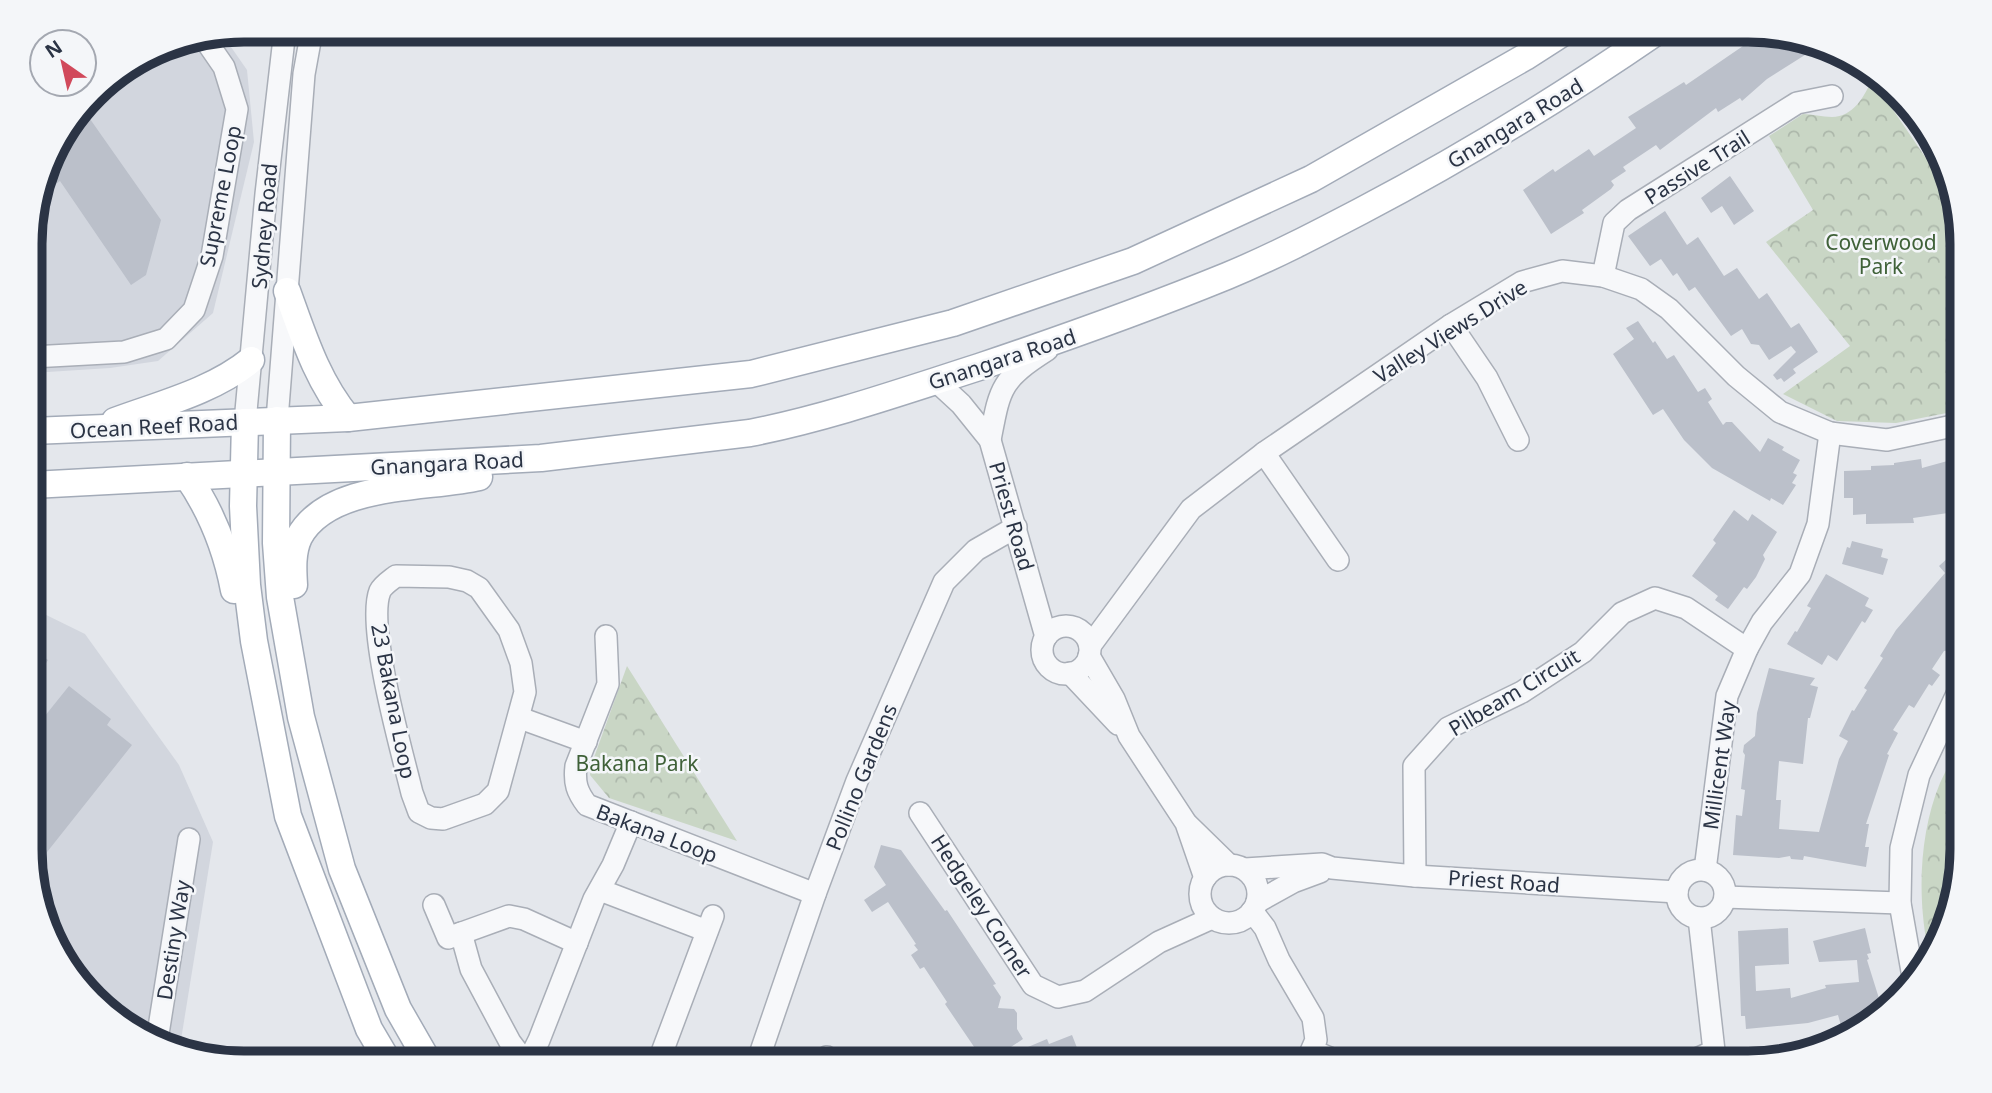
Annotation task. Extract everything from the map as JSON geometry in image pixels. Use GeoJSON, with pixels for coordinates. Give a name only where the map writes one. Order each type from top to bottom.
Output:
{"type":"FeatureCollection","features":[{"type":"Feature","properties":{"kind":"main road"},"geometry":{"type":"LineString","coordinates":[[422,1051],[398,1009],[342,870],[301,717],[280,597],[276,543],[277,420],[348,418],[751,374],[953,323],[1133,261],[1311,179],[1548,42]]}},
{"type":"Feature","properties":{"kind":"main road","name":"Gnangara Road"},"geometry":{"type":"LineString","coordinates":[[276,471],[541,458],[750,433],[782,427],[936,381],[1066,338],[1229,275],[1322,231],[1440,168],[1575,87],[1641,42]]}},
{"type":"Feature","properties":{"kind":"main road"},"geometry":{"type":"LineString","coordinates":[[287,290],[322,381],[332,399],[348,418]]}},
{"type":"Feature","properties":{"kind":"main road"},"geometry":{"type":"LineString","coordinates":[[90,429],[219,382],[251,360]]}},
{"type":"Feature","properties":{"kind":"main road","name":"Ocean Reef Road"},"geometry":{"type":"LineString","coordinates":[[42,431],[277,420]]}},
{"type":"Feature","properties":{"kind":"main road"},"geometry":{"type":"LineString","coordinates":[[245,422],[243,474],[247,572],[254,641],[288,816],[369,1029],[382,1051]]}},
{"type":"Feature","properties":{"kind":"main road"},"geometry":{"type":"LineString","coordinates":[[301,717],[293,561],[299,538],[318,513],[354,498],[388,489],[475,478],[541,458]]}},
{"type":"Feature","properties":{"kind":"main road"},"geometry":{"type":"LineString","coordinates":[[42,484],[276,471]]}},
{"type":"Feature","properties":{"kind":"main road"},"geometry":{"type":"LineString","coordinates":[[187,476],[204,500],[214,522],[227,557],[234,591],[254,641]]}},
{"type":"Feature","properties":{"kind":"street","name":"Sydney Road"},"geometry":{"type":"LineString","coordinates":[[245,422],[266,194],[284,42]]}},
{"type":"Feature","properties":{"kind":"street","name":"Sydney Road"},"geometry":{"type":"LineString","coordinates":[[277,420],[303,74],[310,42]]}},
{"type":"Feature","properties":{"kind":"street","name":"Supreme Loop"},"geometry":{"type":"LineString","coordinates":[[42,356],[124,352],[166,339],[194,310],[212,256],[237,109],[224,67],[209,45]]}},
{"type":"Feature","properties":{"kind":"street","name":"Passive Trail"},"geometry":{"type":"LineString","coordinates":[[1603,276],[1614,223],[1628,210],[1797,103],[1832,96]]}},
{"type":"Feature","properties":{"kind":"street","name":"Valley Views Drive"},"geometry":{"type":"LineString","coordinates":[[1083,639],[1129,590],[1191,509],[1264,453],[1451,325],[1522,282],[1562,271],[1603,276],[1642,289],[1669,309],[1736,376],[1780,412],[1830,433],[1887,440],[1950,427]]}},
{"type":"Feature","properties":{"kind":"street"},"geometry":{"type":"LineString","coordinates":[[1451,325],[1487,378],[1518,440]]}},
{"type":"Feature","properties":{"kind":"street","name":"Priest Road"},"geometry":{"type":"LineString","coordinates":[[990,440],[998,398],[1007,380],[1066,338]]}},
{"type":"Feature","properties":{"kind":"street","name":"Priest Road"},"geometry":{"type":"LineString","coordinates":[[936,381],[961,404],[990,440],[1046,637]]}},
{"type":"Feature","properties":{"kind":"street","name":"Millicent Way"},"geometry":{"type":"LineString","coordinates":[[1705,870],[1727,696],[1762,622],[1800,574],[1818,524],[1830,433]]}},
{"type":"Feature","properties":{"kind":"street"},"geometry":{"type":"LineString","coordinates":[[1264,453],[1338,560]]}},
{"type":"Feature","properties":{"kind":"street","name":"Pollino Gardens"},"geometry":{"type":"LineString","coordinates":[[761,1051],[857,781],[944,582],[976,550],[1016,527]]}},
{"type":"Feature","properties":{"kind":"street","name":"23 Bakana Loop"},"geometry":{"type":"LineString","coordinates":[[396,576],[449,577],[467,581],[479,588],[509,630],[521,663],[525,692],[520,718],[498,791],[485,804],[443,819],[431,818],[419,812],[412,793],[382,655],[376,609],[381,588],[396,576]]}},
{"type":"Feature","properties":{"kind":"street","name":"Priest Road"},"geometry":{"type":"LineString","coordinates":[[1034,592],[1083,639],[1114,699],[1129,736]]}},
{"type":"Feature","properties":{"kind":"street","name":"Pilbeam Circuit"},"geometry":{"type":"LineString","coordinates":[[1415,876],[1414,766],[1448,728],[1522,692],[1583,652],[1622,613],[1655,598],[1686,608],[1747,649]]}},
{"type":"Feature","properties":{"kind":"street"},"geometry":{"type":"LineString","coordinates":[[1052,630],[1083,639],[1079,670],[1061,673],[1046,663],[1042,646],[1046,637],[1052,630]]}},
{"type":"Feature","properties":{"kind":"street","name":"Bakana Loop"},"geometry":{"type":"LineString","coordinates":[[606,636],[608,684],[576,766],[574,779],[578,793],[587,805],[815,894]]}},
{"type":"Feature","properties":{"kind":"street","name":"Priest Road"},"geometry":{"type":"LineString","coordinates":[[1070,673],[1129,736],[1186,823],[1205,878]]}},
{"type":"Feature","properties":{"kind":"street"},"geometry":{"type":"LineString","coordinates":[[1911,967],[1900,903],[1901,848],[1919,775],[1950,709]]}},
{"type":"Feature","properties":{"kind":"street"},"geometry":{"type":"LineString","coordinates":[[520,718],[586,742]]}},
{"type":"Feature","properties":{"kind":"street","name":"Hedgeley Corner"},"geometry":{"type":"LineString","coordinates":[[920,813],[1033,985],[1058,997],[1085,991],[1159,942],[1212,918]]}},
{"type":"Feature","properties":{"kind":"street"},"geometry":{"type":"LineString","coordinates":[[534,1051],[577,943],[631,822]]}},
{"type":"Feature","properties":{"kind":"street","name":"Priest Road"},"geometry":{"type":"LineString","coordinates":[[1186,823],[1237,867],[1322,864],[1332,868],[1415,876],[1677,892]]}},
{"type":"Feature","properties":{"kind":"street","name":"Destiny Way"},"geometry":{"type":"LineString","coordinates":[[158,1032],[189,839]]}},
{"type":"Feature","properties":{"kind":"street"},"geometry":{"type":"LineString","coordinates":[[1237,867],[1256,883],[1258,892],[1248,912],[1223,922],[1212,918],[1204,910],[1200,888],[1205,878],[1212,870],[1237,867]]}},
{"type":"Feature","properties":{"kind":"street","name":"Priest Road"},"geometry":{"type":"LineString","coordinates":[[1248,912],[1293,882],[1332,868]]}},
{"type":"Feature","properties":{"kind":"street"},"geometry":{"type":"LineString","coordinates":[[1705,870],[1714,873],[1725,887],[1722,905],[1708,917],[1699,918],[1682,910],[1677,892],[1678,884],[1689,872],[1705,870]]}},
{"type":"Feature","properties":{"kind":"street"},"geometry":{"type":"LineString","coordinates":[[600,890],[710,924],[662,1051]]}},
{"type":"Feature","properties":{"kind":"street"},"geometry":{"type":"LineString","coordinates":[[1725,897],[1900,903]]}},
{"type":"Feature","properties":{"kind":"street","name":"Hedgeley Corner"},"geometry":{"type":"LineString","coordinates":[[1159,942],[1200,899]]}},
{"type":"Feature","properties":{"kind":"street"},"geometry":{"type":"LineString","coordinates":[[434,905],[448,938],[509,916],[524,919],[577,943]]}},
{"type":"Feature","properties":{"kind":"street"},"geometry":{"type":"LineString","coordinates":[[1248,912],[1313,1018],[1316,1040],[1312,1051]]}},
{"type":"Feature","properties":{"kind":"street"},"geometry":{"type":"LineString","coordinates":[[1699,918],[1714,1051]]}},
{"type":"Feature","properties":{"kind":"street"},"geometry":{"type":"LineString","coordinates":[[461,933],[471,969],[517,1051]]}},
{"type":"Feature","properties":{"kind":"shaded area"},"geometry":{"type":"Polygon","coordinates":[[[228,42],[247,70],[254,142],[213,313],[158,361],[110,368],[42,372],[42,244],[49,192],[69,143],[92,111],[111,92],[132,76],[167,57],[204,46],[228,42]]]}},
{"type":"Feature","properties":{"kind":"shaded area"},"geometry":{"type":"Polygon","coordinates":[[[42,613],[85,634],[179,765],[213,842],[181,1040],[143,1024],[101,992],[76,961],[57,926],[44,876],[42,849],[42,613]]]}},
{"type":"Feature","properties":{"kind":"green space","name":"Coverwood Park"},"geometry":{"type":"Polygon","coordinates":[[[1870,83],[1881,92],[1937,175],[1950,231],[1950,412],[1896,423],[1837,421],[1783,394],[1850,346],[1766,242],[1813,210],[1769,136],[1803,114],[1832,117],[1846,113],[1866,92],[1870,83]]]}},
{"type":"Feature","properties":{"kind":"green space","name":"Bakana Park"},"geometry":{"type":"Polygon","coordinates":[[[627,666],[737,841],[609,798],[590,775],[627,666]]]}},
{"type":"Feature","properties":{"kind":"green space"},"geometry":{"type":"Polygon","coordinates":[[[1950,763],[1950,862],[1939,914],[1927,942],[1922,870],[1927,825],[1940,783],[1950,763]]]}},
{"type":"Feature","properties":{"kind":"building"},"geometry":{"type":"Polygon","coordinates":[[[1749,42],[1775,44],[1810,52],[1767,79],[1742,101],[1740,98],[1718,112],[1716,108],[1660,150],[1656,145],[1623,167],[1626,171],[1611,181],[1614,185],[1611,189],[1582,210],[1584,213],[1551,234],[1523,190],[1589,149],[1594,156],[1636,128],[1628,117],[1684,82],[1686,85],[1749,42]]]}},
{"type":"Feature","properties":{"kind":"building"},"geometry":{"type":"Polygon","coordinates":[[[88,116],[161,220],[146,275],[131,285],[60,181],[50,188],[69,143],[88,116]]]}},
{"type":"Feature","properties":{"kind":"building"},"geometry":{"type":"Polygon","coordinates":[[[1730,176],[1754,211],[1734,225],[1722,206],[1711,213],[1701,198],[1730,176]]]}},
{"type":"Feature","properties":{"kind":"building"},"geometry":{"type":"Polygon","coordinates":[[[1665,211],[1687,245],[1698,237],[1724,276],[1737,268],[1759,299],[1767,293],[1791,328],[1799,323],[1818,352],[1793,369],[1796,373],[1784,382],[1773,375],[1796,352],[1791,346],[1769,360],[1759,345],[1751,344],[1742,329],[1731,336],[1695,287],[1689,291],[1677,273],[1673,276],[1661,259],[1650,266],[1628,236],[1665,211]]]}},
{"type":"Feature","properties":{"kind":"building"},"geometry":{"type":"Polygon","coordinates":[[[1638,321],[1667,359],[1674,355],[1698,392],[1705,388],[1712,399],[1708,402],[1723,425],[1732,422],[1760,452],[1768,438],[1800,460],[1793,473],[1797,475],[1792,483],[1796,485],[1783,505],[1771,498],[1770,501],[1712,468],[1684,440],[1663,409],[1653,415],[1613,354],[1634,339],[1626,328],[1638,321]]]}},
{"type":"Feature","properties":{"kind":"building"},"geometry":{"type":"Polygon","coordinates":[[[1921,459],[1922,468],[1950,460],[1950,513],[1913,518],[1914,523],[1866,524],[1866,514],[1853,515],[1853,498],[1844,498],[1844,471],[1871,470],[1871,466],[1894,465],[1921,459]]]}},
{"type":"Feature","properties":{"kind":"building"},"geometry":{"type":"Polygon","coordinates":[[[1734,510],[1748,521],[1752,514],[1777,532],[1763,555],[1765,559],[1756,577],[1747,589],[1744,587],[1728,609],[1715,600],[1718,596],[1692,576],[1716,543],[1713,540],[1734,510]]]}},
{"type":"Feature","properties":{"kind":"building"},"geometry":{"type":"Polygon","coordinates":[[[1852,541],[1883,549],[1881,557],[1888,559],[1883,575],[1842,564],[1847,547],[1850,548],[1852,541]]]}},
{"type":"Feature","properties":{"kind":"building"},"geometry":{"type":"Polygon","coordinates":[[[1950,556],[1950,650],[1944,651],[1932,669],[1940,675],[1932,686],[1929,684],[1914,708],[1909,705],[1893,730],[1898,733],[1887,754],[1889,755],[1866,824],[1869,824],[1865,847],[1869,847],[1866,867],[1804,856],[1803,860],[1791,859],[1790,856],[1779,858],[1733,855],[1736,815],[1742,816],[1745,790],[1741,789],[1744,745],[1755,736],[1757,713],[1769,668],[1815,678],[1810,685],[1818,687],[1808,718],[1803,764],[1779,761],[1776,800],[1781,800],[1779,829],[1819,832],[1839,759],[1848,741],[1839,736],[1852,710],[1854,711],[1867,690],[1864,688],[1883,658],[1880,656],[1896,630],[1945,573],[1939,566],[1950,556]]]}},
{"type":"Feature","properties":{"kind":"building"},"geometry":{"type":"Polygon","coordinates":[[[1826,574],[1869,598],[1865,606],[1873,610],[1865,623],[1862,621],[1837,661],[1828,655],[1822,665],[1787,644],[1811,608],[1807,606],[1826,574]]]}},
{"type":"Feature","properties":{"kind":"building"},"geometry":{"type":"Polygon","coordinates":[[[42,656],[48,660],[42,669],[42,656]]]}},
{"type":"Feature","properties":{"kind":"building"},"geometry":{"type":"Polygon","coordinates":[[[69,686],[111,719],[107,725],[132,745],[43,858],[42,849],[42,720],[69,686]]]}},
{"type":"Feature","properties":{"kind":"building"},"geometry":{"type":"Polygon","coordinates":[[[881,845],[901,850],[945,911],[947,910],[996,984],[993,985],[1001,997],[998,1008],[1014,1009],[1017,1013],[1017,1029],[1023,1039],[1005,1051],[977,1051],[924,967],[920,969],[911,955],[918,950],[914,945],[916,944],[888,902],[872,912],[864,900],[886,885],[874,867],[881,845]]]}},
{"type":"Feature","properties":{"kind":"building"},"geometry":{"type":"Polygon","coordinates":[[[1788,928],[1789,964],[1755,966],[1756,991],[1790,988],[1791,998],[1826,988],[1825,985],[1859,982],[1857,960],[1819,962],[1813,941],[1865,928],[1871,953],[1867,954],[1867,960],[1880,1001],[1842,1028],[1838,1015],[1808,1023],[1746,1029],[1745,1016],[1741,1016],[1738,931],[1788,928]]]}},
{"type":"Feature","properties":{"kind":"building"},"geometry":{"type":"Polygon","coordinates":[[[1072,1035],[1078,1051],[1030,1051],[1028,1047],[1047,1039],[1049,1044],[1072,1035]]]}}]}
